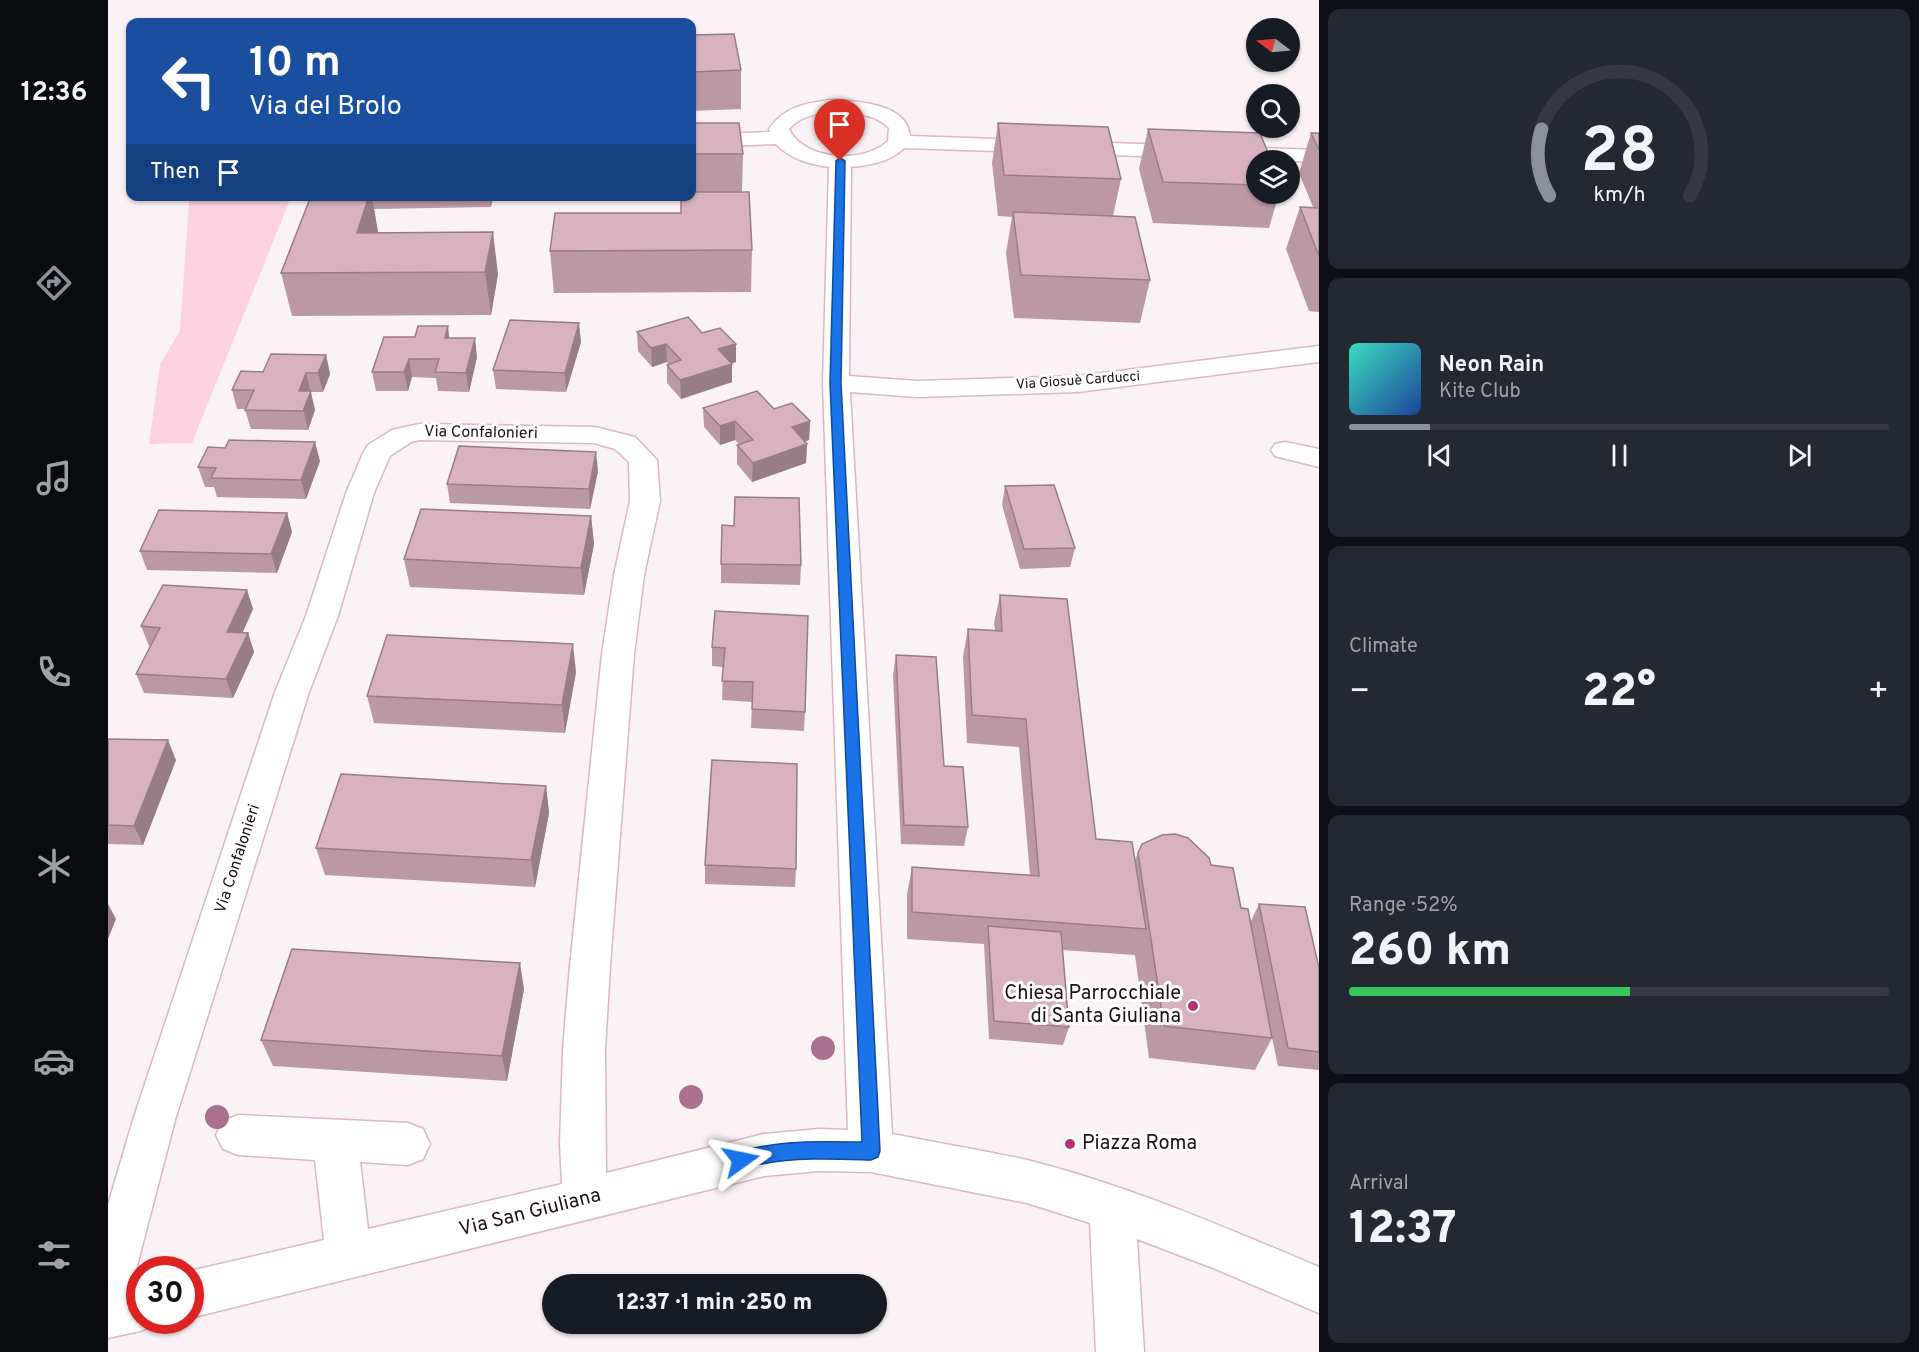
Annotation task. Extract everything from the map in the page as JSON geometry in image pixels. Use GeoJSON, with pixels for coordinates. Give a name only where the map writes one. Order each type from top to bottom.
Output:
{"type":"FeatureCollection","features":[{"type":"Feature","properties":{"kind":"street"},"geometry":{"type":"LineString","coordinates":[[850,106],[885,116],[896,124],[901,133],[899,142],[891,150],[878,156],[840,161],[802,154],[788,147],[780,138],[779,129],[784,120],[796,113],[812,108],[850,106]]}},
{"type":"Feature","properties":{"kind":"street"},"geometry":{"type":"LineString","coordinates":[[696,141],[780,138]]}},
{"type":"Feature","properties":{"kind":"street"},"geometry":{"type":"LineString","coordinates":[[899,142],[1319,156]]}},
{"type":"Feature","properties":{"kind":"street"},"geometry":{"type":"LineString","coordinates":[[840,161],[836,383],[871,1151],[1027,1182],[1112,1208],[1309,1285]]}},
{"type":"Feature","properties":{"kind":"street","name":"Via Giosuè Carducci"},"geometry":{"type":"LineString","coordinates":[[836,383],[917,389],[1078,384],[1319,354]]}},
{"type":"Feature","properties":{"kind":"street","name":"Via Confalonieri"},"geometry":{"type":"LineString","coordinates":[[108,1286],[154,1120],[288,704],[322,616],[360,493],[378,451],[402,436],[419,432],[595,435],[625,443],[643,460],[645,501],[629,575],[618,654],[590,966],[584,1049],[582,1144],[585,1200]]}},
{"type":"Feature","properties":{"kind":"street"},"geometry":{"type":"LineString","coordinates":[[1285,450],[1319,458]]}},
{"type":"Feature","properties":{"kind":"street"},"geometry":{"type":"LineString","coordinates":[[238,1134],[408,1143]]}},
{"type":"Feature","properties":{"kind":"street"},"geometry":{"type":"LineString","coordinates":[[335,1140],[349,1257]]}},
{"type":"Feature","properties":{"kind":"street","name":"Via San Giuliana"},"geometry":{"type":"LineString","coordinates":[[204,1292],[764,1155],[819,1150],[871,1151]]}},
{"type":"Feature","properties":{"kind":"street"},"geometry":{"type":"LineString","coordinates":[[1112,1208],[1120,1352]]}},
{"type":"Feature","properties":{"kind":"street"},"geometry":{"type":"LineString","coordinates":[[108,1314],[126,1310]]}},
{"type":"Feature","properties":{"kind":"shaded area"},"geometry":{"type":"Polygon","coordinates":[[[289,201],[192,443],[149,444],[160,364],[180,331],[189,202],[289,201]]]}},
{"type":"Feature","properties":{"kind":"building"},"geometry":{"type":"Polygon","coordinates":[[[734,34],[741,70],[696,72],[696,35],[734,34]]]}},
{"type":"Feature","properties":{"kind":"building"},"geometry":{"type":"Polygon","coordinates":[[[696,123],[739,123],[743,154],[696,154],[696,123]]]}},
{"type":"Feature","properties":{"kind":"building"},"geometry":{"type":"Polygon","coordinates":[[[998,123],[1108,127],[1121,179],[1004,175],[998,123]]]}},
{"type":"Feature","properties":{"kind":"building"},"geometry":{"type":"Polygon","coordinates":[[[1148,129],[1246,132],[1246,138],[1262,138],[1267,150],[1246,150],[1246,185],[1163,182],[1148,129]]]}},
{"type":"Feature","properties":{"kind":"building"},"geometry":{"type":"Polygon","coordinates":[[[1311,133],[1319,133],[1319,150],[1311,133]]]}},
{"type":"Feature","properties":{"kind":"building"},"geometry":{"type":"Polygon","coordinates":[[[696,192],[749,192],[752,250],[550,251],[555,213],[681,213],[681,201],[696,201],[696,192]]]}},
{"type":"Feature","properties":{"kind":"building"},"geometry":{"type":"Polygon","coordinates":[[[309,201],[367,201],[357,233],[493,232],[485,272],[281,273],[309,201]]]}},
{"type":"Feature","properties":{"kind":"building"},"geometry":{"type":"Polygon","coordinates":[[[1300,207],[1319,208],[1319,256],[1300,207]]]}},
{"type":"Feature","properties":{"kind":"building"},"geometry":{"type":"Polygon","coordinates":[[[1013,212],[1135,217],[1150,280],[1021,275],[1013,212]]]}},
{"type":"Feature","properties":{"kind":"building"},"geometry":{"type":"Polygon","coordinates":[[[688,317],[702,333],[720,328],[736,344],[718,349],[732,364],[680,380],[667,365],[681,360],[666,344],[651,348],[637,332],[688,317]]]}},
{"type":"Feature","properties":{"kind":"building"},"geometry":{"type":"Polygon","coordinates":[[[510,320],[579,323],[565,373],[493,370],[510,320]]]}},
{"type":"Feature","properties":{"kind":"building"},"geometry":{"type":"Polygon","coordinates":[[[418,326],[448,326],[445,338],[475,338],[466,373],[435,372],[439,359],[409,359],[404,372],[372,372],[384,337],[415,337],[418,326]]]}},
{"type":"Feature","properties":{"kind":"building"},"geometry":{"type":"Polygon","coordinates":[[[271,354],[326,355],[318,373],[306,373],[299,391],[311,391],[303,411],[245,410],[254,390],[232,390],[241,371],[263,372],[271,354]]]}},
{"type":"Feature","properties":{"kind":"building"},"geometry":{"type":"Polygon","coordinates":[[[757,391],[774,409],[792,403],[810,421],[792,427],[807,444],[753,463],[737,445],[753,440],[735,421],[720,426],[703,408],[757,391]]]}},
{"type":"Feature","properties":{"kind":"building"},"geometry":{"type":"Polygon","coordinates":[[[229,440],[315,442],[301,480],[211,478],[216,468],[198,467],[208,447],[225,448],[229,440]]]}},
{"type":"Feature","properties":{"kind":"building"},"geometry":{"type":"Polygon","coordinates":[[[459,446],[596,452],[589,489],[447,484],[459,446]]]}},
{"type":"Feature","properties":{"kind":"building"},"geometry":{"type":"Polygon","coordinates":[[[1054,485],[1075,548],[1024,549],[1005,486],[1054,485]]]}},
{"type":"Feature","properties":{"kind":"building"},"geometry":{"type":"Polygon","coordinates":[[[735,497],[799,498],[801,565],[721,564],[722,525],[734,526],[735,497]]]}},
{"type":"Feature","properties":{"kind":"building"},"geometry":{"type":"Polygon","coordinates":[[[421,509],[591,516],[581,568],[404,559],[421,509]]]}},
{"type":"Feature","properties":{"kind":"building"},"geometry":{"type":"Polygon","coordinates":[[[159,510],[287,513],[271,554],[140,551],[159,510]]]}},
{"type":"Feature","properties":{"kind":"building"},"geometry":{"type":"Polygon","coordinates":[[[163,585],[247,590],[227,632],[248,633],[226,679],[136,674],[160,628],[141,626],[163,585]]]}},
{"type":"Feature","properties":{"kind":"building"},"geometry":{"type":"Polygon","coordinates":[[[1000,595],[1067,599],[1096,839],[1132,842],[1146,929],[912,912],[912,867],[1039,876],[1026,719],[972,715],[968,629],[1002,631],[1000,595]]]}},
{"type":"Feature","properties":{"kind":"building"},"geometry":{"type":"Polygon","coordinates":[[[715,611],[808,616],[805,712],[752,709],[753,682],[722,681],[725,648],[712,647],[715,611]]]}},
{"type":"Feature","properties":{"kind":"building"},"geometry":{"type":"Polygon","coordinates":[[[387,635],[573,644],[562,705],[367,696],[387,635]]]}},
{"type":"Feature","properties":{"kind":"building"},"geometry":{"type":"Polygon","coordinates":[[[896,655],[936,657],[944,766],[963,767],[968,827],[904,825],[896,655]]]}},
{"type":"Feature","properties":{"kind":"building"},"geometry":{"type":"Polygon","coordinates":[[[108,739],[168,740],[134,826],[108,825],[108,739]]]}},
{"type":"Feature","properties":{"kind":"building"},"geometry":{"type":"Polygon","coordinates":[[[712,760],[797,764],[796,869],[705,865],[712,760]]]}},
{"type":"Feature","properties":{"kind":"building"},"geometry":{"type":"Polygon","coordinates":[[[341,774],[546,786],[531,860],[316,848],[341,774]]]}},
{"type":"Feature","properties":{"kind":"building","name":"Chiesa Parrocchiale di Santa Giuliana"},"geometry":{"type":"Polygon","coordinates":[[[1175,834],[1188,838],[1209,858],[1211,865],[1233,868],[1241,908],[1248,909],[1272,1038],[1164,1026],[1138,853],[1142,844],[1162,835],[1175,834]]]}},
{"type":"Feature","properties":{"kind":"building"},"geometry":{"type":"Polygon","coordinates":[[[1259,904],[1305,907],[1319,968],[1319,1052],[1288,1048],[1259,904]]]}},
{"type":"Feature","properties":{"kind":"building"},"geometry":{"type":"Polygon","coordinates":[[[988,926],[1061,932],[1069,1027],[994,1021],[988,926]]]}},
{"type":"Feature","properties":{"kind":"building"},"geometry":{"type":"Polygon","coordinates":[[[292,949],[520,963],[502,1056],[261,1040],[292,949]]]}},
{"type":"Feature","properties":{"kind":"place","name":"Chiesa Parrocchiale di Santa Giuliana"},"geometry":{"type":"Point","coordinates":[1193,1006]}},
{"type":"Feature","properties":{"kind":"place","name":"Piazza Roma"},"geometry":{"type":"Point","coordinates":[1070,1144]}},
{"type":"Feature","properties":{"kind":"route"},"geometry":{"type":"LineString","coordinates":[[741,1160],[764,1155],[819,1150],[871,1151],[836,383],[840,161]]}}]}
